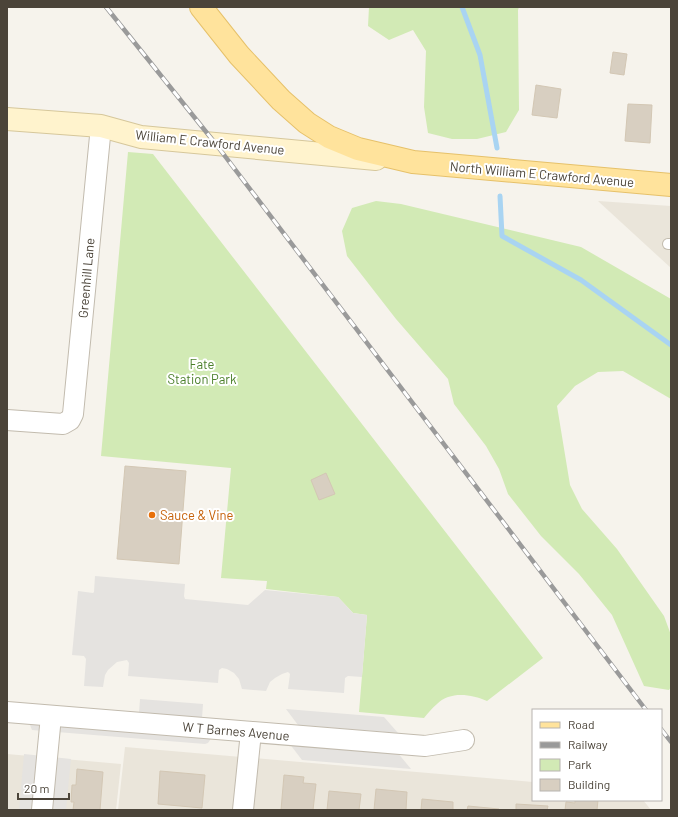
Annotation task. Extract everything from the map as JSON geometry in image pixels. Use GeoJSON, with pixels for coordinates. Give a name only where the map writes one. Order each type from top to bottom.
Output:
{"type":"FeatureCollection","features":[{"type":"Feature","properties":{"kind":"main road","name":"North William E Crawford Avenue"},"geometry":{"type":"LineString","coordinates":[[201,7],[239,55],[281,100],[307,123],[329,137],[358,149],[413,162],[671,184]]}},
{"type":"Feature","properties":{"kind":"main road","name":"William E Crawford Avenue"},"geometry":{"type":"LineString","coordinates":[[7,119],[101,126],[141,137],[413,162]]}},
{"type":"Feature","properties":{"kind":"street","name":"Greenhill Lane"},"geometry":{"type":"LineString","coordinates":[[7,420],[63,424],[70,420],[73,414],[75,407],[101,126]]}},
{"type":"Feature","properties":{"kind":"street","name":"W T Barnes Avenue"},"geometry":{"type":"LineString","coordinates":[[7,712],[425,746],[464,740]]}},
{"type":"Feature","properties":{"kind":"street"},"geometry":{"type":"LineString","coordinates":[[42,810],[51,716]]}},
{"type":"Feature","properties":{"kind":"street"},"geometry":{"type":"LineString","coordinates":[[243,810],[251,732]]}},
{"type":"Feature","properties":{"kind":"shaded area"},"geometry":{"type":"Polygon","coordinates":[[[598,201],[671,206],[671,268],[598,201]]]}},
{"type":"Feature","properties":{"kind":"shaded area"},"geometry":{"type":"Polygon","coordinates":[[[95,576],[185,584],[185,599],[248,605],[265,590],[338,597],[353,613],[367,615],[362,677],[348,676],[345,678],[344,693],[288,689],[290,674],[288,672],[270,682],[266,691],[242,689],[239,679],[234,673],[222,668],[219,670],[218,683],[128,676],[129,663],[127,660],[117,662],[108,670],[105,675],[103,687],[84,686],[86,659],[84,656],[72,655],[78,591],[93,593],[95,576]]]}},
{"type":"Feature","properties":{"kind":"shaded area"},"geometry":{"type":"Polygon","coordinates":[[[140,699],[203,704],[202,718],[139,713],[140,699]]]}},
{"type":"Feature","properties":{"kind":"shaded area"},"geometry":{"type":"Polygon","coordinates":[[[286,709],[384,717],[398,733],[298,725],[286,709]]]}},
{"type":"Feature","properties":{"kind":"shaded area"},"geometry":{"type":"Polygon","coordinates":[[[26,723],[212,737],[208,743],[205,744],[32,730],[30,725],[26,723]]]}},
{"type":"Feature","properties":{"kind":"shaded area"},"geometry":{"type":"Polygon","coordinates":[[[289,743],[397,752],[411,769],[302,760],[289,743]]]}},
{"type":"Feature","properties":{"kind":"shaded area"},"geometry":{"type":"Polygon","coordinates":[[[125,747],[532,782],[532,801],[644,801],[651,810],[118,810],[125,747]]]}},
{"type":"Feature","properties":{"kind":"shaded area"},"geometry":{"type":"Polygon","coordinates":[[[7,754],[121,764],[116,810],[7,810],[7,754]]]}},
{"type":"Feature","properties":{"kind":"shaded area"},"geometry":{"type":"Polygon","coordinates":[[[24,754],[71,759],[66,810],[19,810],[24,754]]]}},
{"type":"Feature","properties":{"kind":"green space"},"geometry":{"type":"Polygon","coordinates":[[[369,7],[519,7],[519,110],[506,132],[477,139],[452,139],[428,133],[424,107],[426,51],[413,30],[389,40],[368,26],[369,7]]]}},
{"type":"Feature","properties":{"kind":"green space","name":"Fate Station Park"},"geometry":{"type":"Polygon","coordinates":[[[128,152],[153,154],[543,658],[487,701],[468,695],[454,695],[442,700],[424,718],[359,712],[367,615],[353,613],[338,597],[266,589],[267,581],[221,578],[231,468],[101,456],[128,152]]]}},
{"type":"Feature","properties":{"kind":"green space"},"geometry":{"type":"Polygon","coordinates":[[[376,201],[401,204],[581,247],[671,299],[671,399],[623,371],[598,372],[575,386],[557,406],[570,485],[582,509],[617,549],[664,616],[671,635],[671,687],[669,690],[644,686],[612,615],[579,574],[541,536],[508,494],[499,469],[486,446],[454,404],[448,379],[396,319],[347,256],[342,231],[352,208],[376,201]]]}},
{"type":"Feature","properties":{"kind":"building"},"geometry":{"type":"Polygon","coordinates":[[[613,52],[627,54],[624,75],[610,73],[613,52]]]}},
{"type":"Feature","properties":{"kind":"building"},"geometry":{"type":"Polygon","coordinates":[[[536,85],[561,89],[557,118],[532,115],[536,85]]]}},
{"type":"Feature","properties":{"kind":"building"},"geometry":{"type":"Polygon","coordinates":[[[628,104],[652,105],[650,143],[625,141],[628,104]]]}},
{"type":"Feature","properties":{"kind":"building","name":"Sauce & Vine"},"geometry":{"type":"Polygon","coordinates":[[[125,466],[186,471],[179,564],[117,559],[125,466]]]}},
{"type":"Feature","properties":{"kind":"building"},"geometry":{"type":"Polygon","coordinates":[[[326,473],[335,494],[319,500],[311,480],[326,473]]]}},
{"type":"Feature","properties":{"kind":"building"},"geometry":{"type":"Polygon","coordinates":[[[77,769],[103,772],[100,810],[73,810],[74,802],[71,802],[72,785],[76,785],[77,769]]]}},
{"type":"Feature","properties":{"kind":"building"},"geometry":{"type":"Polygon","coordinates":[[[160,771],[205,775],[202,808],[158,804],[160,771]]]}},
{"type":"Feature","properties":{"kind":"building"},"geometry":{"type":"Polygon","coordinates":[[[284,775],[304,777],[303,783],[316,784],[313,810],[281,810],[284,775]]]}},
{"type":"Feature","properties":{"kind":"building"},"geometry":{"type":"Polygon","coordinates":[[[376,789],[407,792],[406,810],[374,810],[376,789]]]}},
{"type":"Feature","properties":{"kind":"building"},"geometry":{"type":"Polygon","coordinates":[[[329,791],[361,794],[359,810],[327,810],[329,791]]]}},
{"type":"Feature","properties":{"kind":"building"},"geometry":{"type":"Polygon","coordinates":[[[422,799],[453,802],[453,810],[421,810],[422,799]]]}},
{"type":"Feature","properties":{"kind":"building"},"geometry":{"type":"Polygon","coordinates":[[[575,801],[598,801],[597,810],[565,810],[566,802],[575,803],[575,801]]]}},
{"type":"Feature","properties":{"kind":"building"},"geometry":{"type":"Polygon","coordinates":[[[516,804],[548,806],[547,810],[516,810],[516,804]]]}},
{"type":"Feature","properties":{"kind":"building"},"geometry":{"type":"Polygon","coordinates":[[[468,806],[499,809],[499,810],[467,810],[468,806]]]}},
{"type":"Feature","properties":{"kind":"waterway"},"geometry":{"type":"LineString","coordinates":[[462,7],[480,55],[497,148]]}},
{"type":"Feature","properties":{"kind":"waterway"},"geometry":{"type":"LineString","coordinates":[[500,196],[502,236],[581,280],[671,345]]}},
{"type":"Feature","properties":{"kind":"railway"},"geometry":{"type":"LineString","coordinates":[[106,7],[215,143],[645,709]]}},
{"type":"Feature","properties":{"kind":"railway"},"geometry":{"type":"LineString","coordinates":[[662,730],[671,742]]}},
{"type":"Feature","properties":{"kind":"place","name":"Sauce & Vine"},"geometry":{"type":"Point","coordinates":[152,515]}}]}
